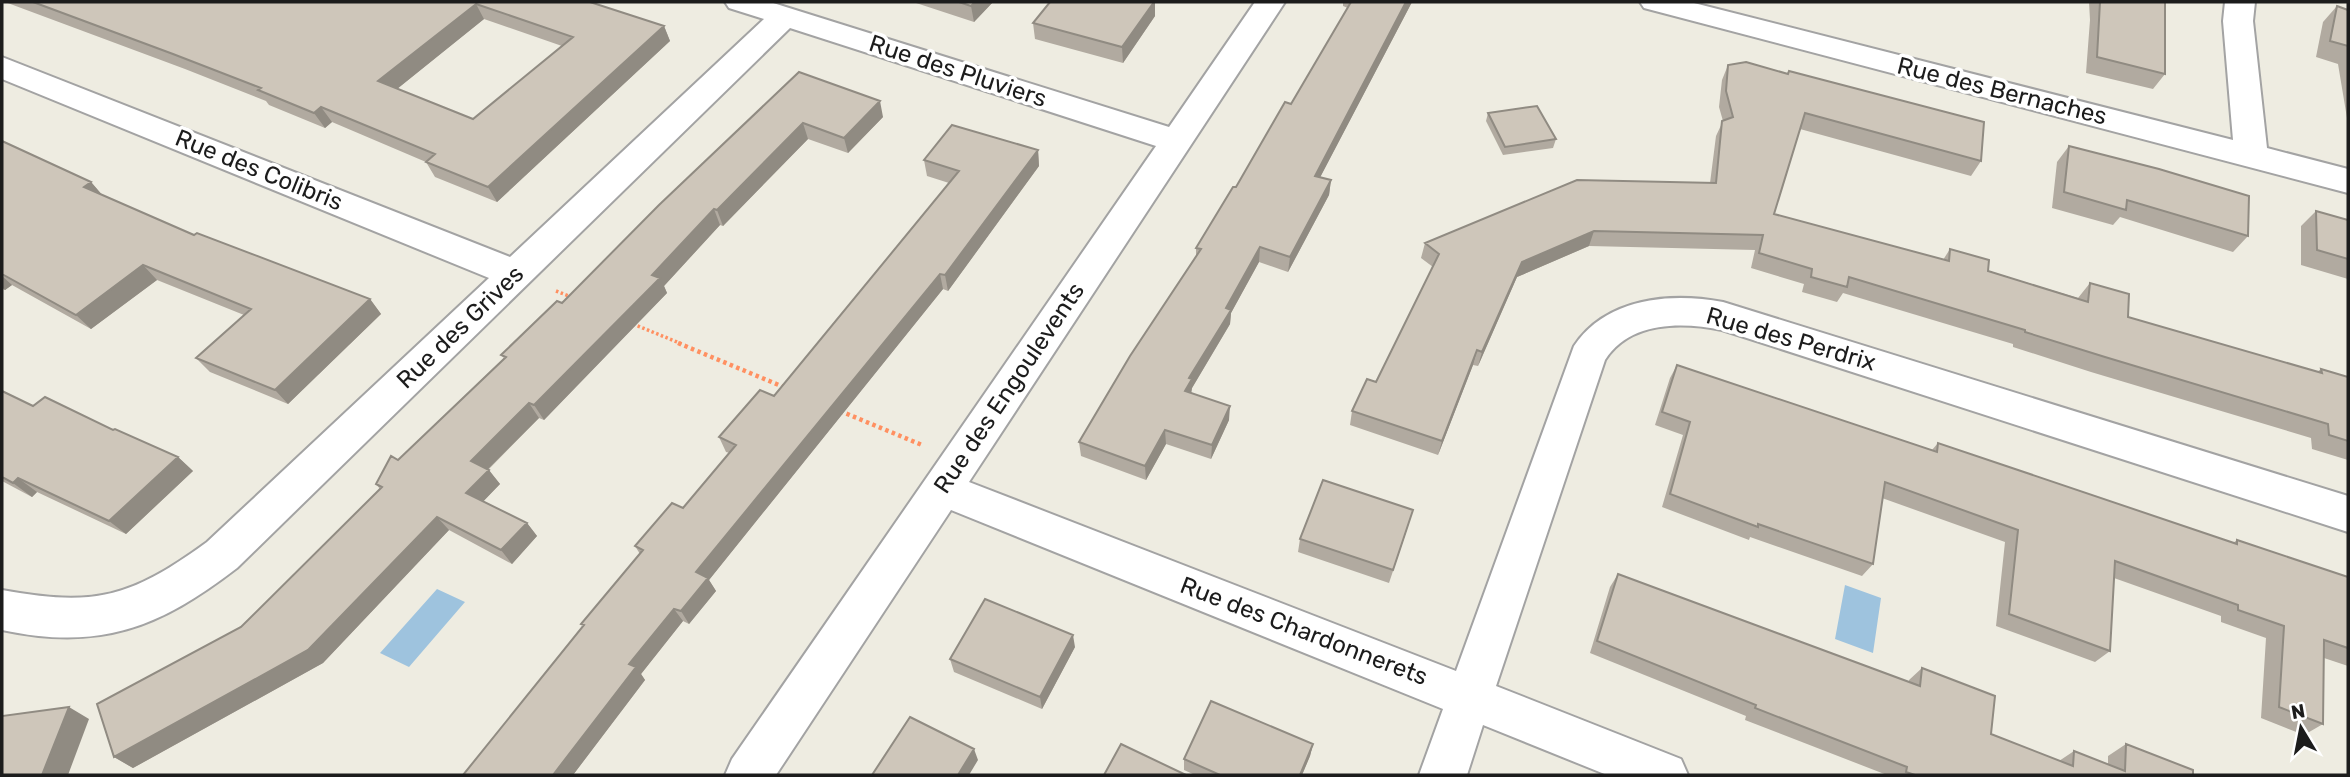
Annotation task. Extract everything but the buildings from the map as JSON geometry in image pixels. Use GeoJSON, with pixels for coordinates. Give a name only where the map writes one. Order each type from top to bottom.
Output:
{"type":"FeatureCollection","features":[{"type":"Feature","properties":{"kind":"street","name":"Rue des Pluviers"},"geometry":{"type":"LineString","coordinates":[[740,2],[1175,140]]}},
{"type":"Feature","properties":{"kind":"street","name":"Rue des Engoulevents"},"geometry":{"type":"LineString","coordinates":[[749,775],[1270,2]]}},
{"type":"Feature","properties":{"kind":"street","name":"Rue des Bernaches"},"geometry":{"type":"LineString","coordinates":[[1655,2],[1717,10],[2348,181]]}},
{"type":"Feature","properties":{"kind":"street"},"geometry":{"type":"LineString","coordinates":[[2240,2],[2238,22],[2251,156]]}},
{"type":"Feature","properties":{"kind":"street","name":"Rue des Grives"},"geometry":{"type":"LineString","coordinates":[[2,610],[56,621],[86,620],[118,614],[190,580],[222,555],[785,16]]}},
{"type":"Feature","properties":{"kind":"street","name":"Rue des Colibris"},"geometry":{"type":"LineString","coordinates":[[2,67],[516,274]]}},
{"type":"Feature","properties":{"kind":"street","name":"Rue des Perdrix"},"geometry":{"type":"LineString","coordinates":[[1443,775],[1587,356],[1603,335],[1630,320],[1669,311],[1706,312],[1744,322],[2348,514]]}},
{"type":"Feature","properties":{"kind":"street","name":"Rue des Chardonnerets"},"geometry":{"type":"LineString","coordinates":[[951,475],[1469,696],[1664,775]]}},
{"type":"Feature","properties":{"kind":"path"},"geometry":{"type":"LineString","coordinates":[[516,274],[580,301]]}},
{"type":"Feature","properties":{"kind":"path"},"geometry":{"type":"LineString","coordinates":[[630,322],[795,392]]}},
{"type":"Feature","properties":{"kind":"path"},"geometry":{"type":"LineString","coordinates":[[833,408],[951,475]]}},
{"type":"Feature","properties":{"kind":"water"},"geometry":{"type":"Polygon","coordinates":[[[1845,585],[1881,598],[1873,653],[1835,639],[1845,585]]]}},
{"type":"Feature","properties":{"kind":"water"},"geometry":{"type":"Polygon","coordinates":[[[437,589],[465,602],[409,667],[380,653],[437,589]]]}}]}
